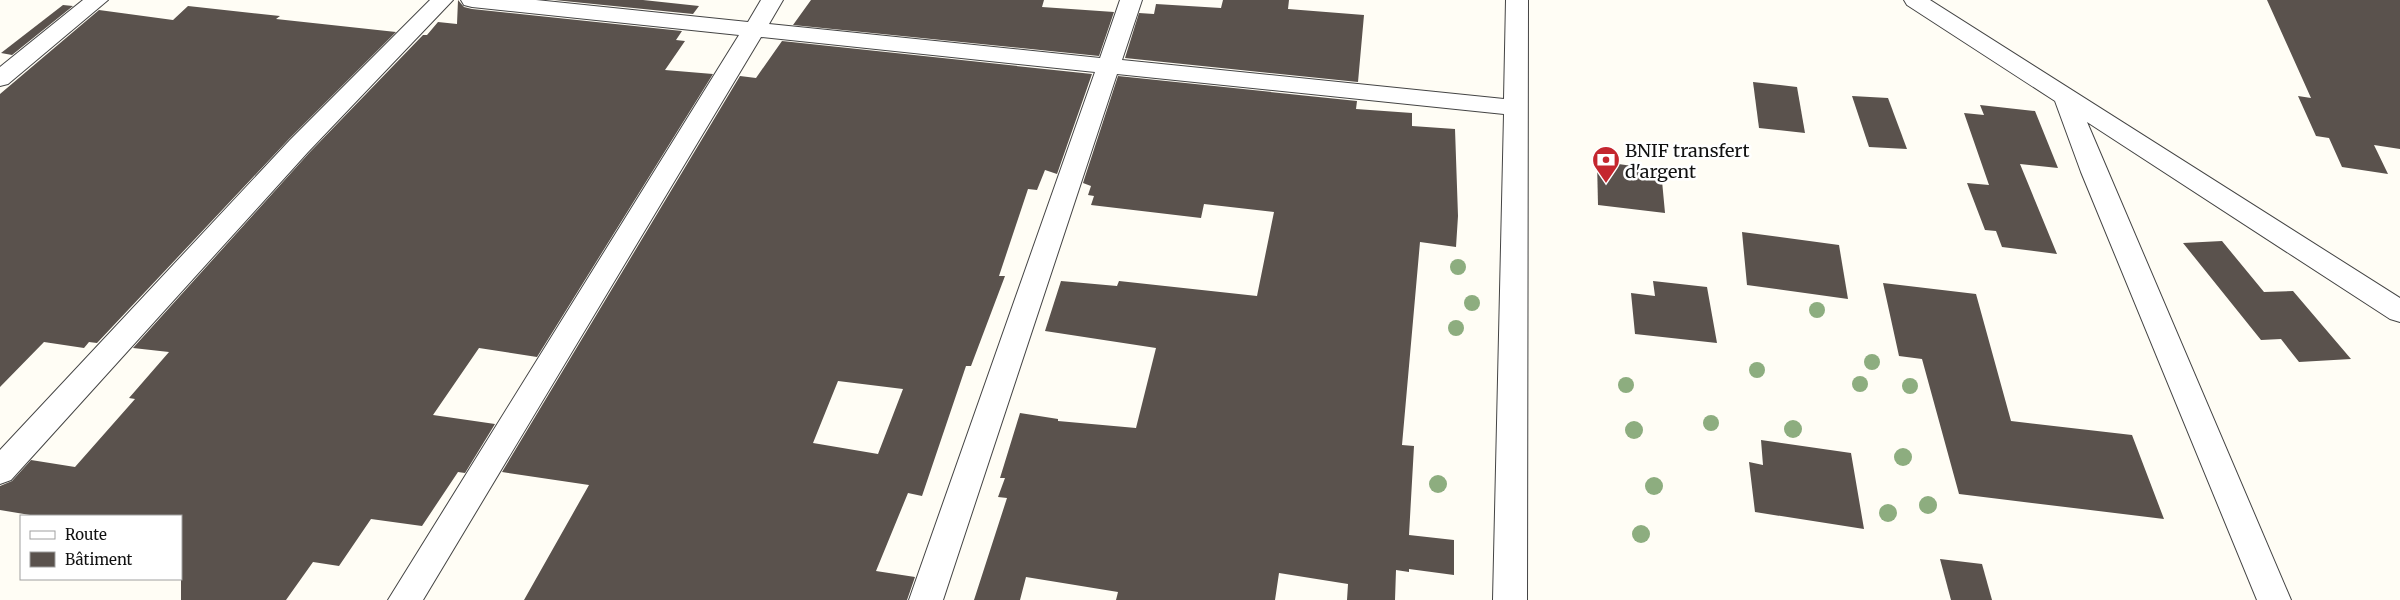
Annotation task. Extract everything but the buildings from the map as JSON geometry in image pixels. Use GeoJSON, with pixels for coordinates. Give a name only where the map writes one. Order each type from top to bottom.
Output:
{"type":"FeatureCollection","features":[{"type":"Feature","properties":{"kind":"street"},"geometry":{"type":"LineString","coordinates":[[0,79],[97,0]]}},
{"type":"Feature","properties":{"kind":"street"},"geometry":{"type":"LineString","coordinates":[[0,471],[299,146],[442,0]]}},
{"type":"Feature","properties":{"kind":"street"},"geometry":{"type":"LineString","coordinates":[[472,0],[1517,108]]}},
{"type":"Feature","properties":{"kind":"street"},"geometry":{"type":"LineString","coordinates":[[405,600],[772,0]]}},
{"type":"Feature","properties":{"kind":"street"},"geometry":{"type":"LineString","coordinates":[[926,600],[1131,0]]}},
{"type":"Feature","properties":{"kind":"street"},"geometry":{"type":"LineString","coordinates":[[1510,600],[1517,0]]}},
{"type":"Feature","properties":{"kind":"street"},"geometry":{"type":"LineString","coordinates":[[1915,0],[2400,312]]}},
{"type":"Feature","properties":{"kind":"street"},"geometry":{"type":"LineString","coordinates":[[2066,98],[2098,181],[2274,600]]}},
{"type":"Feature","properties":{"kind":"place","name":"BNIF transfert d'argent"},"geometry":{"type":"Point","coordinates":[1606,184]}}]}
